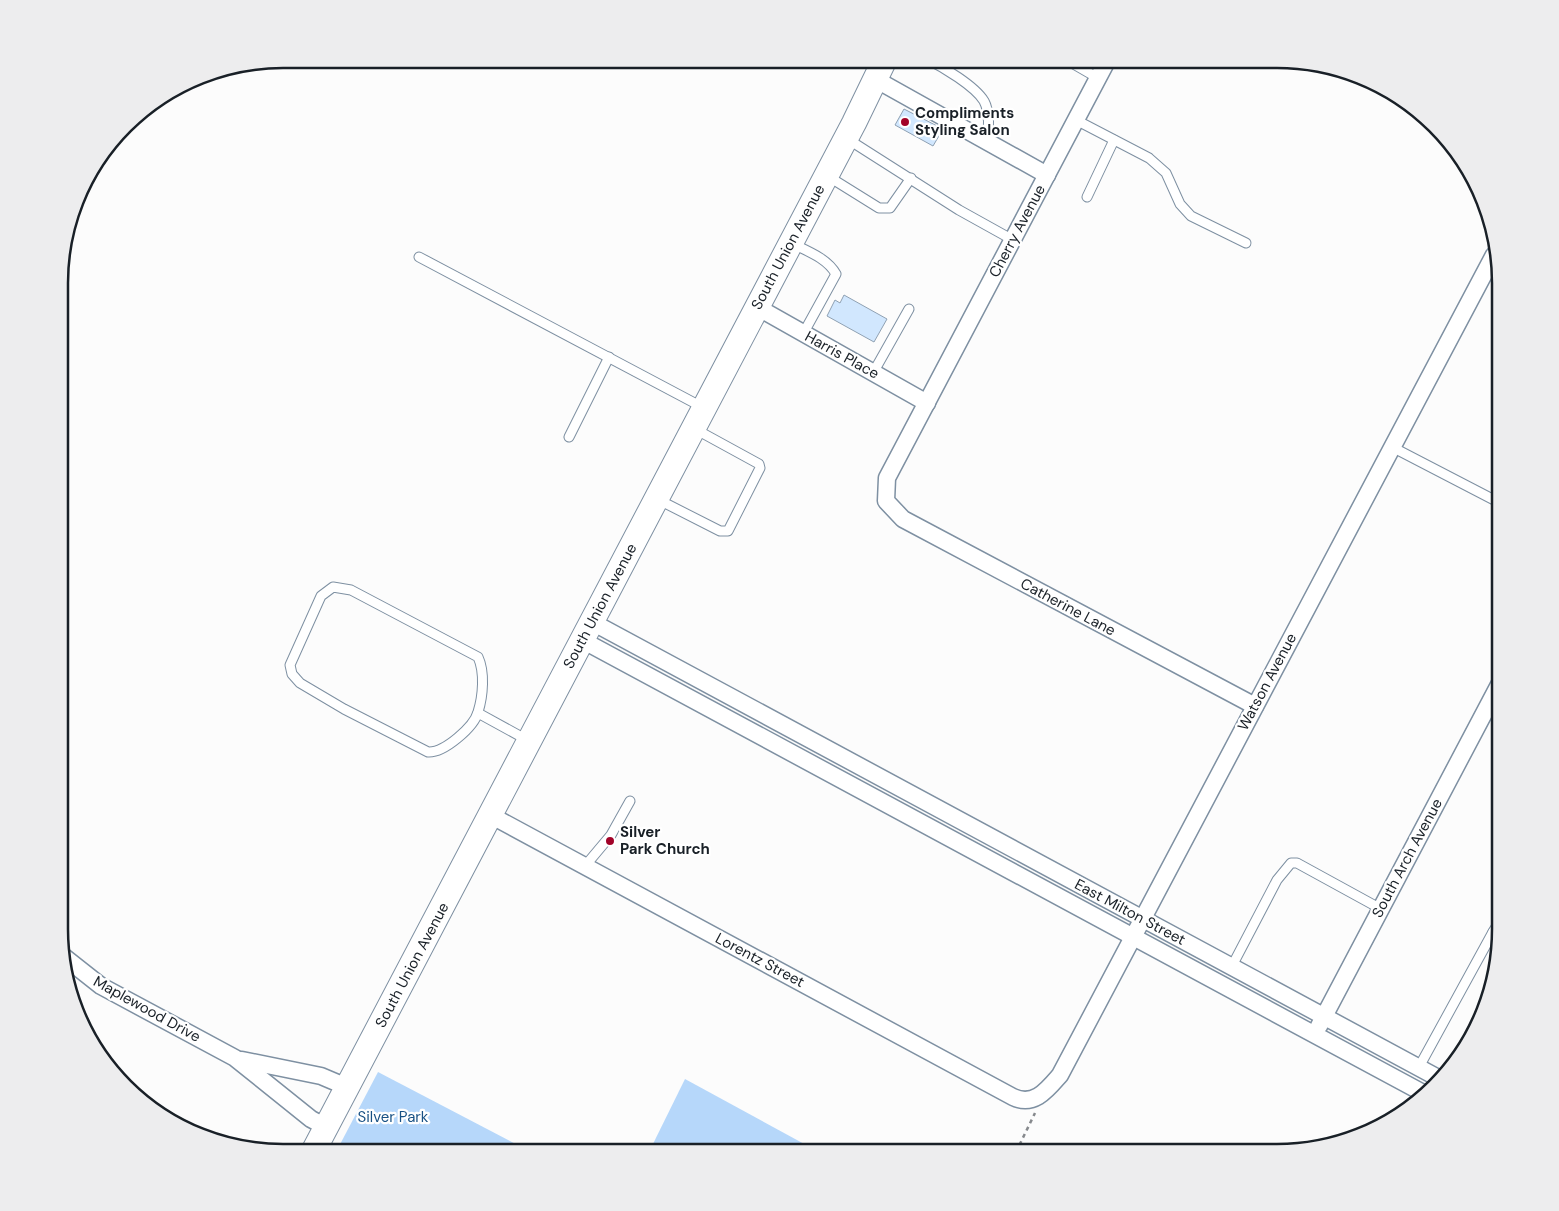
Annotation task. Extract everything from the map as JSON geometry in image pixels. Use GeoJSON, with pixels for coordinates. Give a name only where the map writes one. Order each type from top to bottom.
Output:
{"type":"FeatureCollection","features":[{"type":"Feature","properties":{"kind":"main road","name":"South Union Avenue"},"geometry":{"type":"LineString","coordinates":[[317,1144],[846,138],[880,69]]}},
{"type":"Feature","properties":{"kind":"street","name":"Cherry Avenue"},"geometry":{"type":"LineString","coordinates":[[886,501],[887,478],[1103,68]]}},
{"type":"Feature","properties":{"kind":"street"},"geometry":{"type":"LineString","coordinates":[[880,69],[987,143],[1047,175]]}},
{"type":"Feature","properties":{"kind":"street","name":"Watson Avenue"},"geometry":{"type":"LineString","coordinates":[[1033,1108],[1060,1075],[1490,262]]}},
{"type":"Feature","properties":{"kind":"street","name":"Harris Place"},"geometry":{"type":"LineString","coordinates":[[756,307],[927,403]]}},
{"type":"Feature","properties":{"kind":"street","name":"Catherine Lane"},"geometry":{"type":"LineString","coordinates":[[886,501],[903,519],[1255,706]]}},
{"type":"Feature","properties":{"kind":"street","name":"East Milton Street"},"geometry":{"type":"LineString","coordinates":[[587,631],[717,689],[1433,1075]]}},
{"type":"Feature","properties":{"kind":"street","name":"East Milton Street"},"geometry":{"type":"LineString","coordinates":[[587,631],[708,708],[1416,1089],[1419,1067]]}},
{"type":"Feature","properties":{"kind":"street"},"geometry":{"type":"LineString","coordinates":[[708,708],[717,689]]}},
{"type":"Feature","properties":{"kind":"street","name":"South Arch Avenue"},"geometry":{"type":"LineString","coordinates":[[1314,1034],[1492,698]]}},
{"type":"Feature","properties":{"kind":"street"},"geometry":{"type":"LineString","coordinates":[[813,764],[822,746]]}},
{"type":"Feature","properties":{"kind":"street"},"geometry":{"type":"LineString","coordinates":[[918,821],[928,803]]}},
{"type":"Feature","properties":{"kind":"street","name":"Lorentz Street"},"geometry":{"type":"LineString","coordinates":[[490,815],[1033,1108]]}},
{"type":"Feature","properties":{"kind":"street"},"geometry":{"type":"LineString","coordinates":[[1023,877],[1032,859]]}},
{"type":"Feature","properties":{"kind":"street","name":"Maplewood Drive"},"geometry":{"type":"LineString","coordinates":[[70,962],[102,986],[235,1058],[311,1119],[326,1127]]}},
{"type":"Feature","properties":{"kind":"street"},"geometry":{"type":"LineString","coordinates":[[1220,983],[1230,966]]}},
{"type":"Feature","properties":{"kind":"street","name":"Maplewood Drive"},"geometry":{"type":"LineString","coordinates":[[235,1058],[274,1068],[322,1076],[347,1087]]}},
{"type":"Feature","properties":{"kind":"lane"},"geometry":{"type":"LineString","coordinates":[[941,68],[972,88],[984,101],[989,129],[987,143]]}},
{"type":"Feature","properties":{"kind":"lane"},"geometry":{"type":"LineString","coordinates":[[1080,68],[1098,78]]}},
{"type":"Feature","properties":{"kind":"lane"},"geometry":{"type":"LineString","coordinates":[[1076,120],[1149,158],[1166,173],[1180,204],[1191,216],[1246,244]]}},
{"type":"Feature","properties":{"kind":"lane"},"geometry":{"type":"LineString","coordinates":[[846,138],[960,210],[1013,240]]}},
{"type":"Feature","properties":{"kind":"lane"},"geometry":{"type":"LineString","coordinates":[[1087,197],[1114,140]]}},
{"type":"Feature","properties":{"kind":"lane"},"geometry":{"type":"LineString","coordinates":[[826,175],[879,208],[890,208],[911,178]]}},
{"type":"Feature","properties":{"kind":"lane"},"geometry":{"type":"LineString","coordinates":[[791,242],[832,266],[836,274],[803,334]]}},
{"type":"Feature","properties":{"kind":"lane"},"geometry":{"type":"LineString","coordinates":[[419,257],[704,408]]}},
{"type":"Feature","properties":{"kind":"lane"},"geometry":{"type":"LineString","coordinates":[[873,373],[909,309]]}},
{"type":"Feature","properties":{"kind":"lane"},"geometry":{"type":"LineString","coordinates":[[569,437],[609,357]]}},
{"type":"Feature","properties":{"kind":"lane"},"geometry":{"type":"LineString","coordinates":[[656,499],[725,532],[728,531],[755,477],[759,464],[693,428]]}},
{"type":"Feature","properties":{"kind":"lane"},"geometry":{"type":"LineString","coordinates":[[1392,446],[1492,499]]}},
{"type":"Feature","properties":{"kind":"lane"},"geometry":{"type":"LineString","coordinates":[[333,587],[352,590],[478,658],[483,667],[478,713],[463,732],[446,748],[436,752],[428,752],[344,709],[300,683],[292,674],[290,665],[321,596],[333,587]]}},
{"type":"Feature","properties":{"kind":"lane"},"geometry":{"type":"LineString","coordinates":[[478,713],[529,741]]}},
{"type":"Feature","properties":{"kind":"lane"},"geometry":{"type":"LineString","coordinates":[[585,866],[611,835],[630,800]]}},
{"type":"Feature","properties":{"kind":"lane"},"geometry":{"type":"LineString","coordinates":[[1230,966],[1277,880],[1291,863],[1297,863],[1381,909]]}},
{"type":"Feature","properties":{"kind":"lane"},"geometry":{"type":"LineString","coordinates":[[1419,1067],[1491,943]]}},
{"type":"Feature","properties":{"kind":"path"},"geometry":{"type":"LineString","coordinates":[[1019,1144],[1033,1108]]}},
{"type":"Feature","properties":{"kind":"green space","name":"Silver Park"},"geometry":{"type":"Polygon","coordinates":[[[378,1072],[516,1144],[340,1144],[378,1072]]]}},
{"type":"Feature","properties":{"kind":"green space"},"geometry":{"type":"Polygon","coordinates":[[[685,1079],[804,1144],[653,1144],[685,1079]]]}},
{"type":"Feature","properties":{"kind":"building"},"geometry":{"type":"Polygon","coordinates":[[[904,109],[943,129],[933,146],[895,125],[904,109]]]}},
{"type":"Feature","properties":{"kind":"building"},"geometry":{"type":"Polygon","coordinates":[[[844,295],[887,319],[874,342],[827,316],[835,300],[840,303],[844,295]]]}},
{"type":"Feature","properties":{"kind":"place","name":"Compliments Styling Salon"},"geometry":{"type":"Point","coordinates":[905,122]}},
{"type":"Feature","properties":{"kind":"place","name":"Silver Park Church"},"geometry":{"type":"Point","coordinates":[610,841]}}]}
